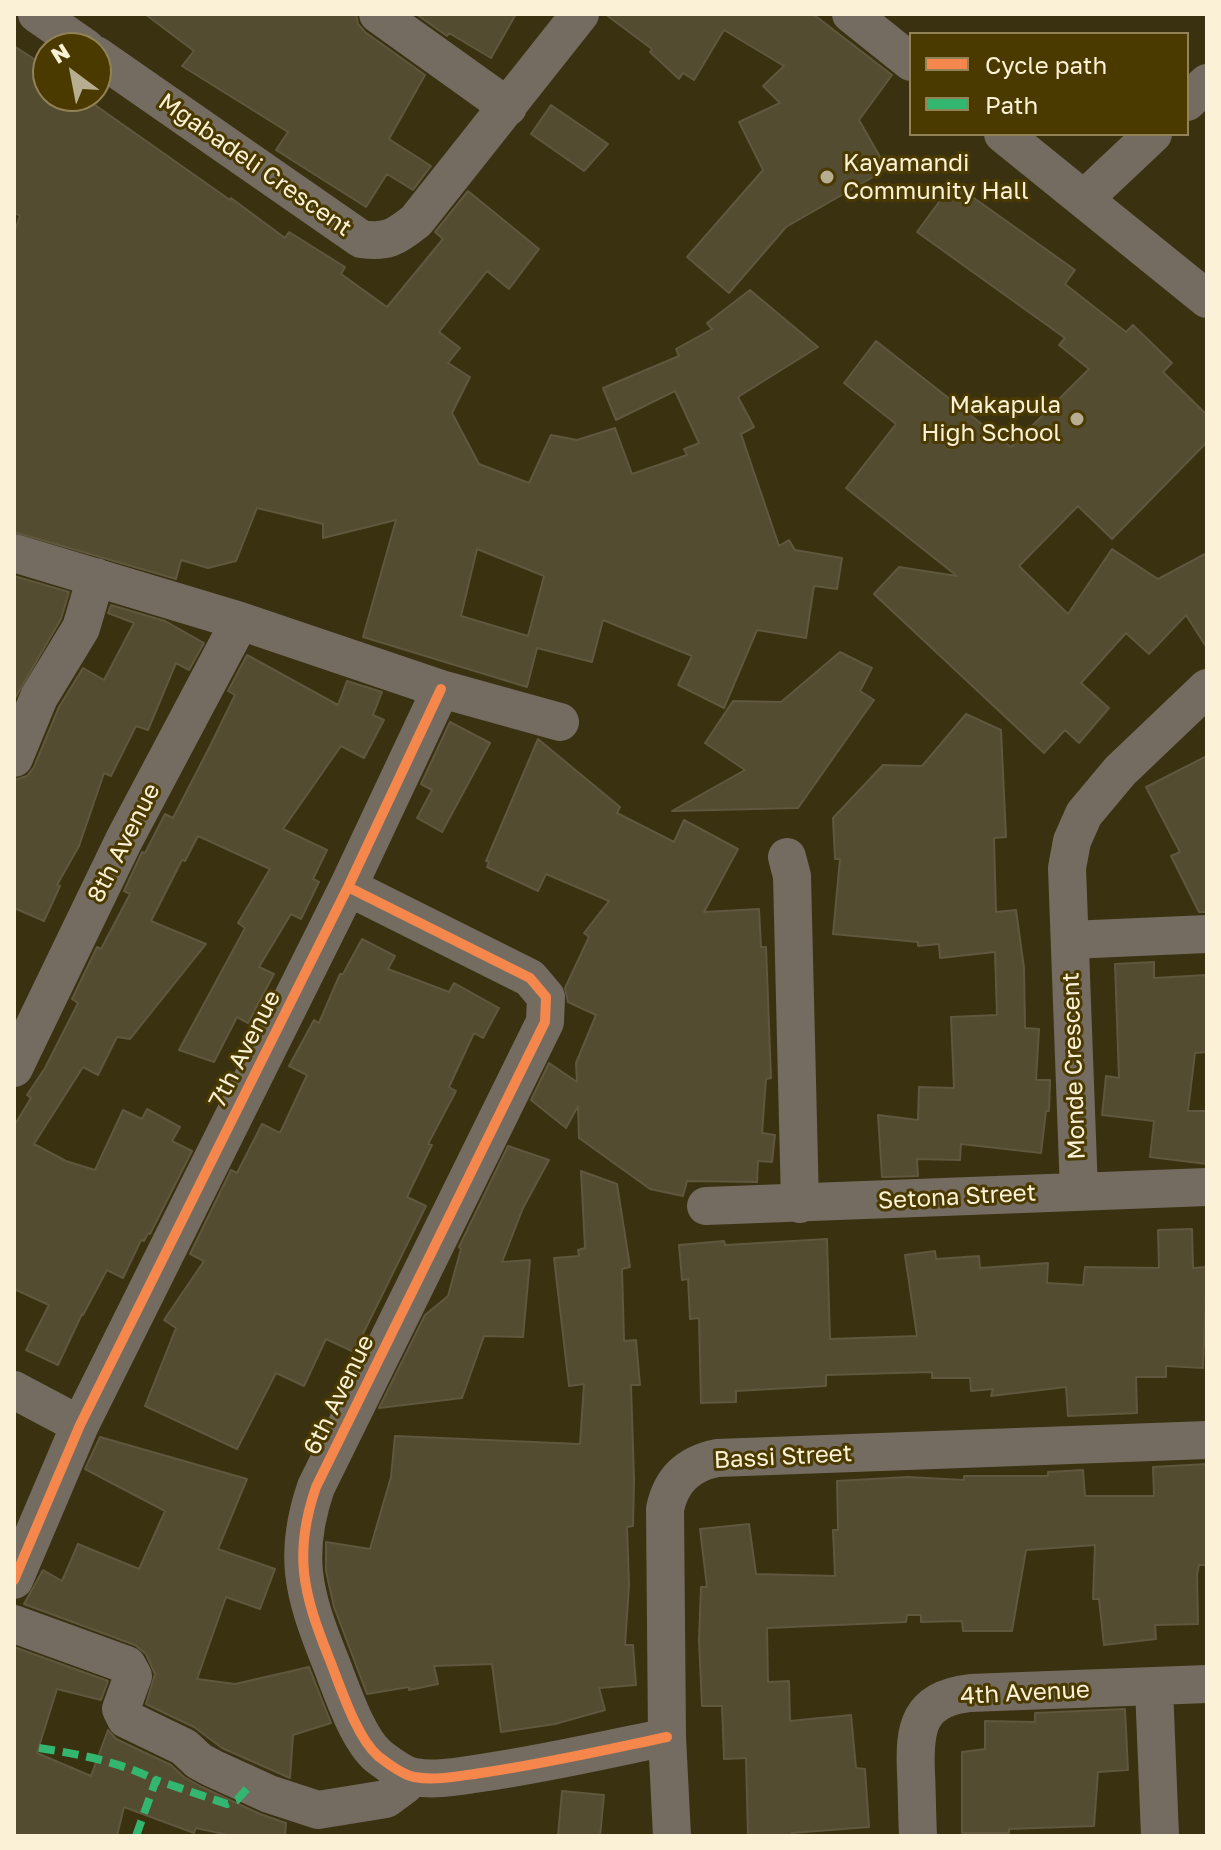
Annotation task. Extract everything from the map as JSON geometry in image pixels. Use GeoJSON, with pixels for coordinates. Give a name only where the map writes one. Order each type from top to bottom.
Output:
{"type":"FeatureCollection","features":[{"type":"Feature","properties":{"kind":"street"},"geometry":{"type":"LineString","coordinates":[[37,14],[63,32]]}},
{"type":"Feature","properties":{"kind":"street"},"geometry":{"type":"LineString","coordinates":[[378,14],[508,107]]}},
{"type":"Feature","properties":{"kind":"street","name":"Mgabadeli Crescent"},"geometry":{"type":"LineString","coordinates":[[112,66],[361,239],[380,242],[416,221],[580,14]]}},
{"type":"Feature","properties":{"kind":"street"},"geometry":{"type":"LineString","coordinates":[[851,14],[909,60]]}},
{"type":"Feature","properties":{"kind":"street"},"geometry":{"type":"LineString","coordinates":[[1189,100],[1207,83]]}},
{"type":"Feature","properties":{"kind":"street"},"geometry":{"type":"LineString","coordinates":[[1005,136],[1207,299]]}},
{"type":"Feature","properties":{"kind":"street"},"geometry":{"type":"LineString","coordinates":[[1084,199],[1151,136]]}},
{"type":"Feature","properties":{"kind":"street"},"geometry":{"type":"LineString","coordinates":[[14,553],[240,621],[441,689],[560,722]]}},
{"type":"Feature","properties":{"kind":"street"},"geometry":{"type":"LineString","coordinates":[[14,758],[39,697],[81,628],[96,577]]}},
{"type":"Feature","properties":{"kind":"street","name":"8th Avenue"},"geometry":{"type":"LineString","coordinates":[[14,1068],[124,840],[240,621]]}},
{"type":"Feature","properties":{"kind":"street","name":"Monde Crescent"},"geometry":{"type":"LineString","coordinates":[[1079,1192],[1067,868],[1072,841],[1084,814],[1120,771],[1207,688]]}},
{"type":"Feature","properties":{"kind":"street","name":"7th Avenue"},"geometry":{"type":"LineString","coordinates":[[14,1580],[80,1425],[348,887],[441,689]]}},
{"type":"Feature","properties":{"kind":"street"},"geometry":{"type":"LineString","coordinates":[[787,857],[792,876],[800,1204]]}},
{"type":"Feature","properties":{"kind":"street","name":"6th Avenue"},"geometry":{"type":"LineString","coordinates":[[348,887],[530,978],[546,997],[545,1022],[316,1487],[305,1518],[301,1549],[306,1592],[332,1665],[369,1744],[377,1755],[409,1777]]}},
{"type":"Feature","properties":{"kind":"street","name":"Monde Crescent"},"geometry":{"type":"LineString","coordinates":[[1070,940],[1207,934]]}},
{"type":"Feature","properties":{"kind":"street","name":"Setona Street"},"geometry":{"type":"LineString","coordinates":[[706,1206],[1207,1187]]}},
{"type":"Feature","properties":{"kind":"street"},"geometry":{"type":"LineString","coordinates":[[14,1390],[80,1425]]}},
{"type":"Feature","properties":{"kind":"street","name":"Bassi Street"},"geometry":{"type":"LineString","coordinates":[[672,1836],[667,1737],[665,1509],[673,1485],[692,1466],[717,1458],[1207,1440]]}},
{"type":"Feature","properties":{"kind":"street"},"geometry":{"type":"LineString","coordinates":[[14,1624],[127,1665],[133,1676],[121,1709],[126,1719],[184,1747],[212,1768],[269,1794],[318,1810],[386,1799],[405,1785],[409,1777],[430,1780],[517,1768],[667,1737]]}},
{"type":"Feature","properties":{"kind":"street","name":"4th Avenue"},"geometry":{"type":"LineString","coordinates":[[918,1836],[915,1741],[925,1715],[936,1702],[953,1695],[970,1693],[1207,1684]]}},
{"type":"Feature","properties":{"kind":"street"},"geometry":{"type":"LineString","coordinates":[[1154,1687],[1160,1836]]}},
{"type":"Feature","properties":{"kind":"building"},"geometry":{"type":"Polygon","coordinates":[[[145,14],[356,14],[358,24],[365,32],[425,75],[389,139],[431,166],[413,190],[387,174],[366,207],[276,150],[288,132],[182,66],[194,51],[145,14]]]}},
{"type":"Feature","properties":{"kind":"building"},"geometry":{"type":"Polygon","coordinates":[[[416,14],[516,14],[491,58],[449,33],[447,36],[416,14]]]}},
{"type":"Feature","properties":{"kind":"building"},"geometry":{"type":"Polygon","coordinates":[[[605,14],[813,14],[892,75],[859,120],[887,169],[786,227],[729,293],[687,257],[763,170],[739,122],[780,103],[763,86],[784,66],[724,30],[694,80],[683,73],[679,79],[650,52],[652,49],[605,14]]]}},
{"type":"Feature","properties":{"kind":"building"},"geometry":{"type":"Polygon","coordinates":[[[14,46],[32,58],[32,112],[105,112],[285,238],[289,232],[345,267],[341,274],[387,307],[443,239],[435,232],[468,191],[539,249],[509,289],[487,271],[439,332],[460,348],[448,363],[470,377],[452,413],[479,464],[529,483],[551,435],[577,440],[615,428],[632,474],[687,455],[684,449],[699,443],[675,391],[616,420],[603,388],[679,356],[676,349],[712,329],[707,323],[750,290],[818,347],[738,397],[754,427],[741,434],[779,546],[789,540],[795,550],[842,558],[837,589],[814,586],[806,638],[757,630],[724,708],[678,685],[692,656],[603,620],[592,662],[537,648],[527,687],[363,637],[396,520],[323,538],[323,524],[257,508],[236,561],[208,568],[181,560],[176,579],[14,532],[14,233],[20,216],[14,212],[14,46]],[[477,549],[461,616],[528,636],[544,576],[477,549]]]}},
{"type":"Feature","properties":{"kind":"building"},"geometry":{"type":"Polygon","coordinates":[[[551,105],[608,144],[584,171],[531,134],[551,105]]]}},
{"type":"Feature","properties":{"kind":"building"},"geometry":{"type":"Polygon","coordinates":[[[953,183],[1075,270],[1065,284],[1126,332],[1133,325],[1172,363],[1163,372],[1207,415],[1207,442],[1112,539],[1078,506],[1019,566],[1068,614],[1112,549],[1158,579],[1207,553],[1207,648],[1186,615],[1149,654],[1126,633],[1081,683],[1109,708],[1079,743],[1065,730],[1044,753],[874,594],[899,567],[957,576],[846,488],[896,424],[844,383],[876,341],[1011,447],[1089,369],[1059,345],[1065,338],[917,232],[953,183]]]}},
{"type":"Feature","properties":{"kind":"building"},"geometry":{"type":"Polygon","coordinates":[[[14,576],[69,592],[61,619],[14,700],[14,576]]]}},
{"type":"Feature","properties":{"kind":"building"},"geometry":{"type":"Polygon","coordinates":[[[111,605],[165,621],[204,643],[189,670],[176,663],[148,730],[136,726],[111,776],[104,773],[79,846],[57,885],[60,886],[44,921],[14,908],[14,780],[27,776],[34,767],[59,707],[83,668],[104,680],[134,623],[108,613],[111,605]]]}},
{"type":"Feature","properties":{"kind":"building"},"geometry":{"type":"Polygon","coordinates":[[[840,652],[872,668],[860,691],[874,700],[798,808],[672,811],[745,770],[705,743],[733,701],[781,702],[840,652]]]}},
{"type":"Feature","properties":{"kind":"building"},"geometry":{"type":"Polygon","coordinates":[[[247,655],[338,705],[347,681],[382,692],[373,715],[384,720],[364,758],[341,746],[283,829],[327,850],[313,879],[319,882],[301,919],[291,914],[259,967],[274,974],[248,1023],[237,1017],[214,1062],[179,1050],[245,928],[238,923],[270,869],[198,836],[151,921],[206,944],[130,1039],[117,1037],[98,1075],[83,1067],[34,1144],[66,1161],[95,1170],[123,1110],[142,1119],[147,1109],[180,1127],[172,1141],[192,1151],[150,1234],[144,1241],[141,1240],[123,1278],[107,1270],[58,1365],[26,1350],[49,1305],[14,1289],[14,1126],[31,1098],[27,1095],[45,1068],[78,1003],[72,999],[97,947],[101,949],[130,894],[124,891],[142,852],[145,853],[165,814],[173,818],[210,746],[235,695],[228,691],[247,655]]]}},
{"type":"Feature","properties":{"kind":"building"},"geometry":{"type":"Polygon","coordinates":[[[966,714],[1001,730],[1006,837],[994,838],[996,912],[1016,910],[1024,968],[1025,1028],[1039,1029],[1036,1080],[1050,1080],[1049,1111],[1046,1111],[1041,1153],[961,1144],[960,1160],[917,1159],[918,1176],[882,1177],[878,1115],[918,1120],[919,1087],[954,1088],[951,1017],[997,1015],[995,952],[940,958],[939,944],[918,946],[918,942],[833,934],[840,859],[835,859],[833,818],[883,765],[922,766],[966,714]]]}},
{"type":"Feature","properties":{"kind":"building"},"geometry":{"type":"Polygon","coordinates":[[[450,722],[490,743],[442,832],[417,818],[432,790],[421,784],[450,722]]]}},
{"type":"Feature","properties":{"kind":"building"},"geometry":{"type":"Polygon","coordinates":[[[538,739],[620,807],[617,813],[674,842],[684,820],[738,849],[704,912],[759,909],[761,947],[766,947],[771,1078],[766,1079],[762,1133],[775,1135],[772,1162],[758,1161],[757,1182],[687,1181],[683,1196],[650,1189],[579,1138],[578,1106],[566,1128],[531,1100],[549,1063],[577,1082],[576,1063],[596,1015],[568,1002],[565,988],[589,937],[584,933],[609,901],[546,874],[538,891],[487,867],[489,862],[486,861],[538,739]]]}},
{"type":"Feature","properties":{"kind":"building"},"geometry":{"type":"Polygon","coordinates":[[[1207,756],[1207,912],[1199,912],[1171,856],[1180,852],[1146,787],[1207,756]]]}},
{"type":"Feature","properties":{"kind":"building"},"geometry":{"type":"Polygon","coordinates":[[[362,939],[395,956],[388,969],[449,992],[454,983],[499,1008],[483,1038],[474,1033],[449,1087],[456,1091],[428,1144],[432,1145],[407,1197],[426,1206],[354,1352],[326,1339],[304,1386],[276,1373],[237,1449],[145,1406],[176,1328],[164,1320],[204,1261],[190,1254],[231,1170],[237,1173],[262,1124],[280,1133],[307,1075],[289,1066],[314,1020],[319,1023],[340,974],[343,974],[362,939]]]}},
{"type":"Feature","properties":{"kind":"building"},"geometry":{"type":"Polygon","coordinates":[[[1154,962],[1154,978],[1207,975],[1207,1052],[1195,1053],[1188,1111],[1207,1111],[1207,1164],[1150,1157],[1154,1121],[1102,1115],[1106,1076],[1119,1078],[1115,964],[1154,962]]]}},
{"type":"Feature","properties":{"kind":"building"},"geometry":{"type":"Polygon","coordinates":[[[508,1146],[549,1160],[523,1208],[502,1262],[530,1260],[523,1337],[484,1336],[462,1398],[379,1408],[425,1315],[448,1296],[459,1247],[508,1146]]]}},
{"type":"Feature","properties":{"kind":"building"},"geometry":{"type":"Polygon","coordinates":[[[581,1171],[617,1184],[630,1267],[622,1269],[624,1341],[636,1340],[640,1385],[631,1385],[633,1526],[627,1527],[629,1585],[625,1645],[633,1645],[636,1685],[599,1688],[605,1710],[555,1724],[501,1732],[492,1664],[434,1666],[438,1684],[367,1694],[334,1607],[326,1571],[326,1542],[370,1549],[391,1477],[395,1436],[580,1444],[584,1384],[569,1386],[554,1258],[579,1256],[578,1250],[585,1248],[581,1171]]]}},
{"type":"Feature","properties":{"kind":"building"},"geometry":{"type":"Polygon","coordinates":[[[1192,1229],[1193,1268],[1207,1267],[1203,1368],[1166,1366],[1166,1377],[1136,1377],[1137,1413],[1068,1416],[1066,1387],[991,1396],[993,1389],[971,1391],[970,1378],[932,1378],[932,1372],[826,1375],[826,1386],[736,1391],[736,1402],[701,1403],[699,1318],[690,1319],[688,1279],[682,1280],[679,1245],[827,1239],[830,1339],[917,1336],[905,1255],[935,1251],[936,1259],[979,1256],[980,1268],[1048,1263],[1047,1283],[1083,1285],[1085,1267],[1159,1268],[1158,1230],[1192,1229]]]}},
{"type":"Feature","properties":{"kind":"building"},"geometry":{"type":"Polygon","coordinates":[[[100,1437],[247,1479],[218,1549],[275,1569],[260,1609],[226,1597],[197,1679],[235,1684],[309,1667],[331,1723],[293,1735],[290,1778],[222,1748],[194,1727],[146,1704],[155,1674],[146,1654],[135,1645],[24,1604],[43,1570],[62,1581],[78,1544],[139,1569],[165,1511],[85,1469],[100,1437]]]}},
{"type":"Feature","properties":{"kind":"building"},"geometry":{"type":"Polygon","coordinates":[[[1207,1464],[1207,1565],[1199,1565],[1197,1575],[1198,1624],[1155,1625],[1156,1639],[1104,1645],[1099,1599],[1093,1599],[1095,1545],[1026,1550],[1012,1631],[963,1631],[962,1621],[921,1622],[921,1615],[907,1615],[906,1622],[767,1628],[768,1682],[789,1681],[790,1721],[851,1715],[856,1768],[865,1769],[869,1827],[792,1833],[792,1836],[748,1836],[746,1758],[724,1759],[722,1706],[702,1706],[699,1640],[701,1587],[707,1587],[700,1529],[749,1524],[756,1574],[835,1576],[833,1530],[838,1530],[837,1481],[908,1477],[964,1480],[964,1476],[1048,1476],[1048,1472],[1083,1470],[1085,1496],[1154,1496],[1153,1467],[1207,1464]]]}},
{"type":"Feature","properties":{"kind":"building"},"geometry":{"type":"Polygon","coordinates":[[[14,1647],[108,1681],[101,1700],[57,1689],[37,1753],[91,1776],[108,1730],[116,1739],[171,1765],[202,1787],[286,1823],[285,1836],[233,1836],[196,1828],[194,1833],[124,1807],[117,1836],[14,1836],[14,1647]]]}},
{"type":"Feature","properties":{"kind":"building"},"geometry":{"type":"Polygon","coordinates":[[[1125,1709],[1128,1770],[1098,1772],[1094,1826],[1009,1829],[1009,1833],[962,1833],[962,1752],[985,1749],[985,1721],[1035,1722],[1035,1713],[1125,1709]]]}},
{"type":"Feature","properties":{"kind":"building"},"geometry":{"type":"Polygon","coordinates":[[[562,1791],[604,1795],[600,1836],[558,1836],[562,1791]]]}},
{"type":"Feature","properties":{"kind":"marked path"},"geometry":{"type":"LineString","coordinates":[[39,1748],[99,1760],[156,1780]]}},
{"type":"Feature","properties":{"kind":"marked path"},"geometry":{"type":"LineString","coordinates":[[136,1836],[156,1780],[227,1804],[237,1800],[250,1785]]}},
{"type":"Feature","properties":{"kind":"cycle path"},"geometry":{"type":"LineString","coordinates":[[14,1580],[80,1425],[348,887],[441,689]]}},
{"type":"Feature","properties":{"kind":"cycle path"},"geometry":{"type":"LineString","coordinates":[[348,887],[530,978],[546,997],[545,1022],[316,1487],[303,1553],[307,1593],[320,1635],[349,1710],[370,1747],[378,1756],[410,1776],[439,1778],[481,1773],[667,1737]]}},
{"type":"Feature","properties":{"kind":"place","name":"Kayamandi Community Hall"},"geometry":{"type":"Point","coordinates":[827,177]}},
{"type":"Feature","properties":{"kind":"place","name":"Makapula High School"},"geometry":{"type":"Point","coordinates":[1077,419]}}]}
